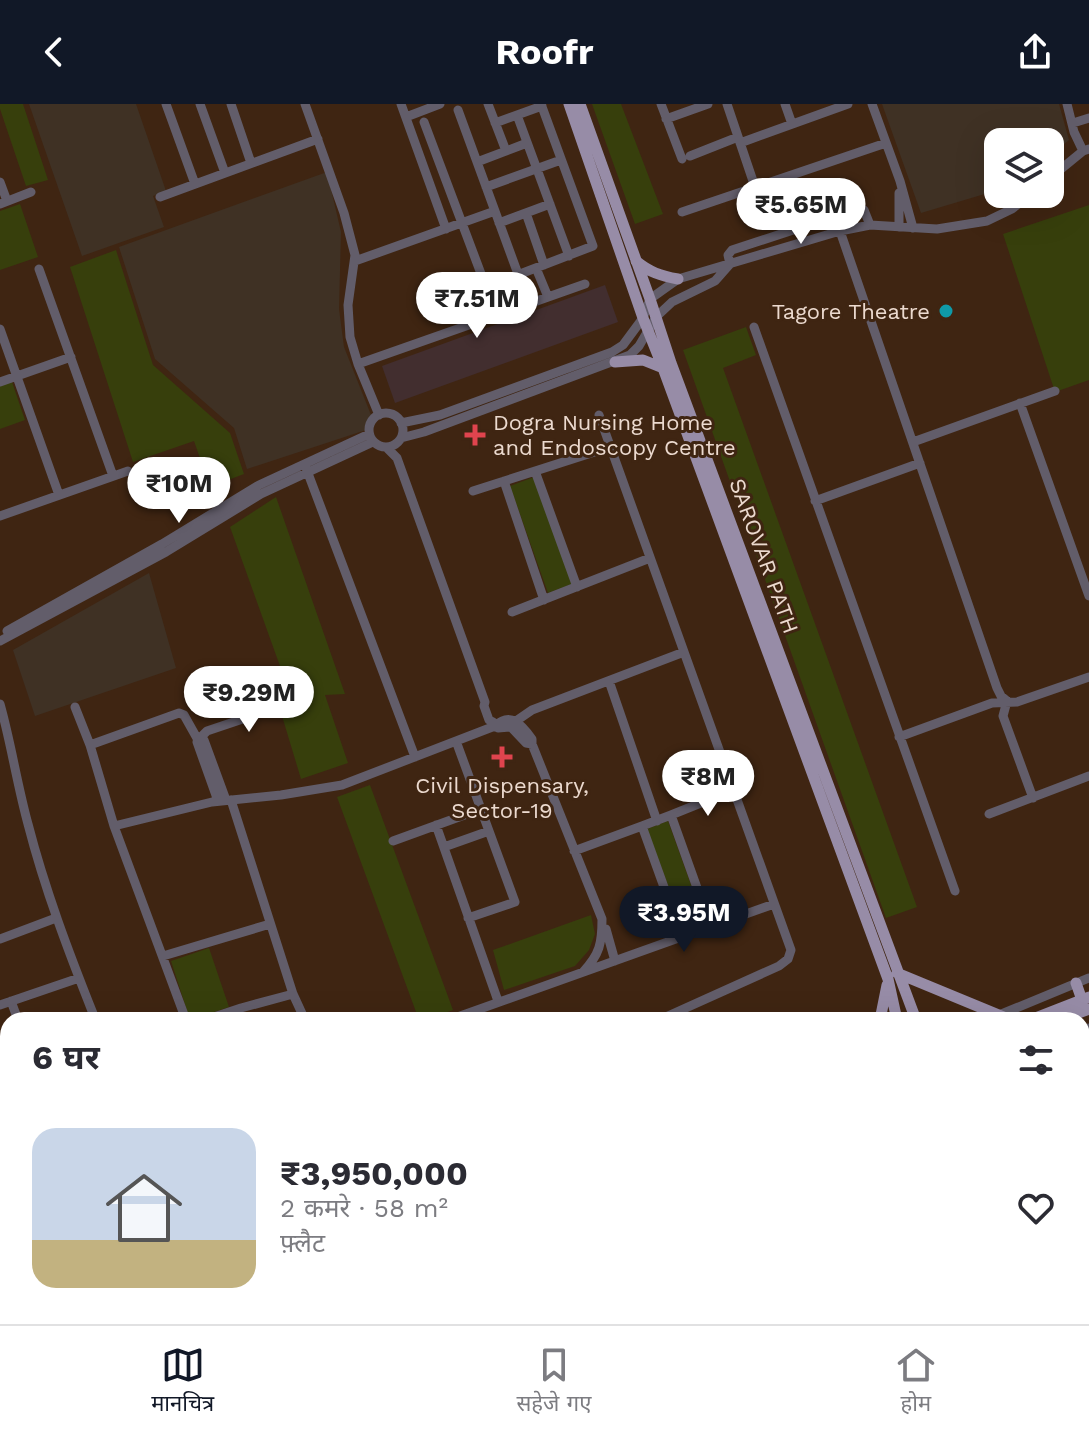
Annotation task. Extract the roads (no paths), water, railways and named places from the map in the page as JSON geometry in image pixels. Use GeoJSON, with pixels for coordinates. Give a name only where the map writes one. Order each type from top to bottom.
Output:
{"type":"FeatureCollection","features":[{"type":"Feature","properties":{"kind":"main road","name":"SAROVAR PATH"},"geometry":{"type":"LineString","coordinates":[[569,104],[643,318],[892,976],[912,1012]]}},
{"type":"Feature","properties":{"kind":"main road","name":"SAROVAR PATH"},"geometry":{"type":"LineString","coordinates":[[580,104],[892,976],[896,1012]]}},
{"type":"Feature","properties":{"kind":"main road"},"geometry":{"type":"LineString","coordinates":[[636,261],[648,271],[678,279]]}},
{"type":"Feature","properties":{"kind":"main road"},"geometry":{"type":"LineString","coordinates":[[615,362],[643,360],[663,368]]}},
{"type":"Feature","properties":{"kind":"main road"},"geometry":{"type":"LineString","coordinates":[[882,1012],[892,976],[991,1012]]}},
{"type":"Feature","properties":{"kind":"main road"},"geometry":{"type":"LineString","coordinates":[[1055,1012],[1087,1002],[1076,983]]}},
{"type":"Feature","properties":{"kind":"street"},"geometry":{"type":"LineString","coordinates":[[166,104],[195,184]]}},
{"type":"Feature","properties":{"kind":"street"},"geometry":{"type":"LineString","coordinates":[[200,104],[225,173]]}},
{"type":"Feature","properties":{"kind":"street"},"geometry":{"type":"LineString","coordinates":[[231,104],[251,163]]}},
{"type":"Feature","properties":{"kind":"street"},"geometry":{"type":"LineString","coordinates":[[305,104],[344,213],[355,255],[348,305],[350,337],[379,415]]}},
{"type":"Feature","properties":{"kind":"street"},"geometry":{"type":"LineString","coordinates":[[401,104],[446,229]]}},
{"type":"Feature","properties":{"kind":"street"},"geometry":{"type":"LineString","coordinates":[[406,117],[440,104]]}},
{"type":"Feature","properties":{"kind":"street"},"geometry":{"type":"LineString","coordinates":[[488,104],[506,151]]}},
{"type":"Feature","properties":{"kind":"street"},"geometry":{"type":"LineString","coordinates":[[661,104],[686,158],[792,124],[819,109],[848,104]]}},
{"type":"Feature","properties":{"kind":"street"},"geometry":{"type":"LineString","coordinates":[[666,119],[708,104]]}},
{"type":"Feature","properties":{"kind":"street"},"geometry":{"type":"LineString","coordinates":[[727,104],[755,187]]}},
{"type":"Feature","properties":{"kind":"street"},"geometry":{"type":"LineString","coordinates":[[785,104],[792,124]]}},
{"type":"Feature","properties":{"kind":"street"},"geometry":{"type":"LineString","coordinates":[[872,104],[900,181],[913,228]]}},
{"type":"Feature","properties":{"kind":"street"},"geometry":{"type":"LineString","coordinates":[[1064,167],[1086,150],[1074,132],[1067,104]]}},
{"type":"Feature","properties":{"kind":"street"},"geometry":{"type":"LineString","coordinates":[[486,287],[593,246],[542,105],[495,123]]}},
{"type":"Feature","properties":{"kind":"street"},"geometry":{"type":"LineString","coordinates":[[458,110],[518,274]]}},
{"type":"Feature","properties":{"kind":"street"},"geometry":{"type":"LineString","coordinates":[[517,115],[569,256]]}},
{"type":"Feature","properties":{"kind":"street"},"geometry":{"type":"LineString","coordinates":[[1073,123],[1089,118]]}},
{"type":"Feature","properties":{"kind":"street"},"geometry":{"type":"LineString","coordinates":[[424,122],[498,315]]}},
{"type":"Feature","properties":{"kind":"street"},"geometry":{"type":"LineString","coordinates":[[160,197],[318,139]]}},
{"type":"Feature","properties":{"kind":"street"},"geometry":{"type":"LineString","coordinates":[[477,162],[527,143]]}},
{"type":"Feature","properties":{"kind":"street"},"geometry":{"type":"LineString","coordinates":[[682,212],[886,143]]}},
{"type":"Feature","properties":{"kind":"street"},"geometry":{"type":"LineString","coordinates":[[486,187],[561,160]]}},
{"type":"Feature","properties":{"kind":"street"},"geometry":{"type":"LineString","coordinates":[[899,227],[900,181]]}},
{"type":"Feature","properties":{"kind":"street"},"geometry":{"type":"LineString","coordinates":[[0,182],[3,202],[31,192]]}},
{"type":"Feature","properties":{"kind":"street"},"geometry":{"type":"LineString","coordinates":[[499,223],[550,204]]}},
{"type":"Feature","properties":{"kind":"street"},"geometry":{"type":"LineString","coordinates":[[730,264],[728,255],[732,250],[860,208],[864,210],[870,225]]}},
{"type":"Feature","properties":{"kind":"street"},"geometry":{"type":"LineString","coordinates":[[401,423],[442,419],[581,368],[612,352],[623,345],[643,318],[650,299],[678,279],[840,231],[870,225],[937,229],[987,221],[1013,208]]}},
{"type":"Feature","properties":{"kind":"street"},"geometry":{"type":"LineString","coordinates":[[355,261],[495,211]]}},
{"type":"Feature","properties":{"kind":"street"},"geometry":{"type":"LineString","coordinates":[[526,213],[548,297]]}},
{"type":"Feature","properties":{"kind":"street"},"geometry":{"type":"LineString","coordinates":[[840,231],[997,688],[1007,701]]}},
{"type":"Feature","properties":{"kind":"street"},"geometry":{"type":"LineString","coordinates":[[581,368],[615,362],[630,355],[656,317],[672,302],[715,281],[730,264]]}},
{"type":"Feature","properties":{"kind":"street"},"geometry":{"type":"LineString","coordinates":[[39,269],[113,476]]}},
{"type":"Feature","properties":{"kind":"street"},"geometry":{"type":"LineString","coordinates":[[358,364],[585,284]]}},
{"type":"Feature","properties":{"kind":"street"},"geometry":{"type":"LineString","coordinates":[[754,327],[955,891]]}},
{"type":"Feature","properties":{"kind":"street"},"geometry":{"type":"LineString","coordinates":[[0,329],[59,495]]}},
{"type":"Feature","properties":{"kind":"street"},"geometry":{"type":"LineString","coordinates":[[0,382],[71,357]]}},
{"type":"Feature","properties":{"kind":"street"},"geometry":{"type":"LineString","coordinates":[[913,442],[1055,391]]}},
{"type":"Feature","properties":{"kind":"street"},"geometry":{"type":"LineString","coordinates":[[1020,403],[1089,596]]}},
{"type":"Feature","properties":{"kind":"street"},"geometry":{"type":"LineString","coordinates":[[402,471],[399,440],[401,423],[386,413],[371,423],[371,438],[379,446],[386,447],[399,440],[424,432],[442,419]]}},
{"type":"Feature","properties":{"kind":"street"},"geometry":{"type":"LineString","coordinates":[[599,415],[791,950],[788,959],[779,966],[677,1012]]}},
{"type":"Feature","properties":{"kind":"street"},"geometry":{"type":"LineString","coordinates":[[0,641],[166,552],[307,468],[371,438]]}},
{"type":"Feature","properties":{"kind":"street"},"geometry":{"type":"LineString","coordinates":[[386,447],[397,458],[485,702],[490,703],[494,725]]}},
{"type":"Feature","properties":{"kind":"street"},"geometry":{"type":"LineString","coordinates":[[473,491],[610,447]]}},
{"type":"Feature","properties":{"kind":"street"},"geometry":{"type":"LineString","coordinates":[[815,501],[920,463]]}},
{"type":"Feature","properties":{"kind":"street"},"geometry":{"type":"LineString","coordinates":[[0,635],[162,544],[259,485],[307,468]]}},
{"type":"Feature","properties":{"kind":"street"},"geometry":{"type":"LineString","coordinates":[[307,468],[415,757]]}},
{"type":"Feature","properties":{"kind":"street"},"geometry":{"type":"LineString","coordinates":[[1,512],[128,471]]}},
{"type":"Feature","properties":{"kind":"street"},"geometry":{"type":"LineString","coordinates":[[535,471],[577,587]]}},
{"type":"Feature","properties":{"kind":"street"},"geometry":{"type":"LineString","coordinates":[[504,481],[544,600]]}},
{"type":"Feature","properties":{"kind":"street"},"geometry":{"type":"LineString","coordinates":[[512,612],[650,558]]}},
{"type":"Feature","properties":{"kind":"street"},"geometry":{"type":"LineString","coordinates":[[514,724],[532,710],[684,652]]}},
{"type":"Feature","properties":{"kind":"street"},"geometry":{"type":"LineString","coordinates":[[899,737],[992,703],[1017,702],[1089,677]]}},
{"type":"Feature","properties":{"kind":"street"},"geometry":{"type":"LineString","coordinates":[[609,681],[657,821]]}},
{"type":"Feature","properties":{"kind":"street"},"geometry":{"type":"LineString","coordinates":[[1007,701],[1003,716],[1033,798]]}},
{"type":"Feature","properties":{"kind":"street"},"geometry":{"type":"LineString","coordinates":[[0,704],[4,738],[56,918],[94,1012]]}},
{"type":"Feature","properties":{"kind":"street"},"geometry":{"type":"LineString","coordinates":[[75,707],[90,745],[114,826],[183,1012]]}},
{"type":"Feature","properties":{"kind":"street"},"geometry":{"type":"LineString","coordinates":[[199,739],[207,731],[278,707]]}},
{"type":"Feature","properties":{"kind":"street"},"geometry":{"type":"LineString","coordinates":[[90,745],[179,713],[184,715],[199,739],[204,740],[301,1012]]}},
{"type":"Feature","properties":{"kind":"street"},"geometry":{"type":"LineString","coordinates":[[114,826],[225,801],[342,785],[509,719],[532,739],[602,919],[615,961]]}},
{"type":"Feature","properties":{"kind":"street"},"geometry":{"type":"LineString","coordinates":[[456,741],[515,902],[468,918]]}},
{"type":"Feature","properties":{"kind":"street"},"geometry":{"type":"LineString","coordinates":[[989,814],[1089,776]]}},
{"type":"Feature","properties":{"kind":"street"},"geometry":{"type":"LineString","coordinates":[[574,851],[733,790]]}},
{"type":"Feature","properties":{"kind":"street"},"geometry":{"type":"LineString","coordinates":[[393,841],[481,809]]}},
{"type":"Feature","properties":{"kind":"street"},"geometry":{"type":"LineString","coordinates":[[671,815],[711,927]]}},
{"type":"Feature","properties":{"kind":"street"},"geometry":{"type":"LineString","coordinates":[[436,825],[498,1001]]}},
{"type":"Feature","properties":{"kind":"street"},"geometry":{"type":"LineString","coordinates":[[642,826],[682,937]]}},
{"type":"Feature","properties":{"kind":"street"},"geometry":{"type":"LineString","coordinates":[[444,847],[489,831]]}},
{"type":"Feature","properties":{"kind":"street"},"geometry":{"type":"LineString","coordinates":[[470,1012],[774,904]]}},
{"type":"Feature","properties":{"kind":"street"},"geometry":{"type":"LineString","coordinates":[[0,939],[56,918]]}},
{"type":"Feature","properties":{"kind":"street"},"geometry":{"type":"LineString","coordinates":[[583,972],[599,949],[602,919]]}},
{"type":"Feature","properties":{"kind":"street"},"geometry":{"type":"LineString","coordinates":[[163,956],[270,924]]}},
{"type":"Feature","properties":{"kind":"street"},"geometry":{"type":"LineString","coordinates":[[0,1005],[79,978]]}},
{"type":"Feature","properties":{"kind":"street"},"geometry":{"type":"LineString","coordinates":[[1006,1012],[1089,978]]}},
{"type":"Feature","properties":{"kind":"street"},"geometry":{"type":"LineString","coordinates":[[229,1012],[293,994]]}},
{"type":"Feature","properties":{"kind":"street"},"geometry":{"type":"LineString","coordinates":[[11,1001],[15,1012]]}},
{"type":"Feature","properties":{"kind":"place","name":"Tagore Theatre"},"geometry":{"type":"Point","coordinates":[946,311]}},
{"type":"Feature","properties":{"kind":"place","name":"Dogra Nursing Home and Endoscopy Centre"},"geometry":{"type":"Point","coordinates":[475,435]}},
{"type":"Feature","properties":{"kind":"place","name":"Civil Dispensary, Sector-19"},"geometry":{"type":"Point","coordinates":[502,757]}}]}
